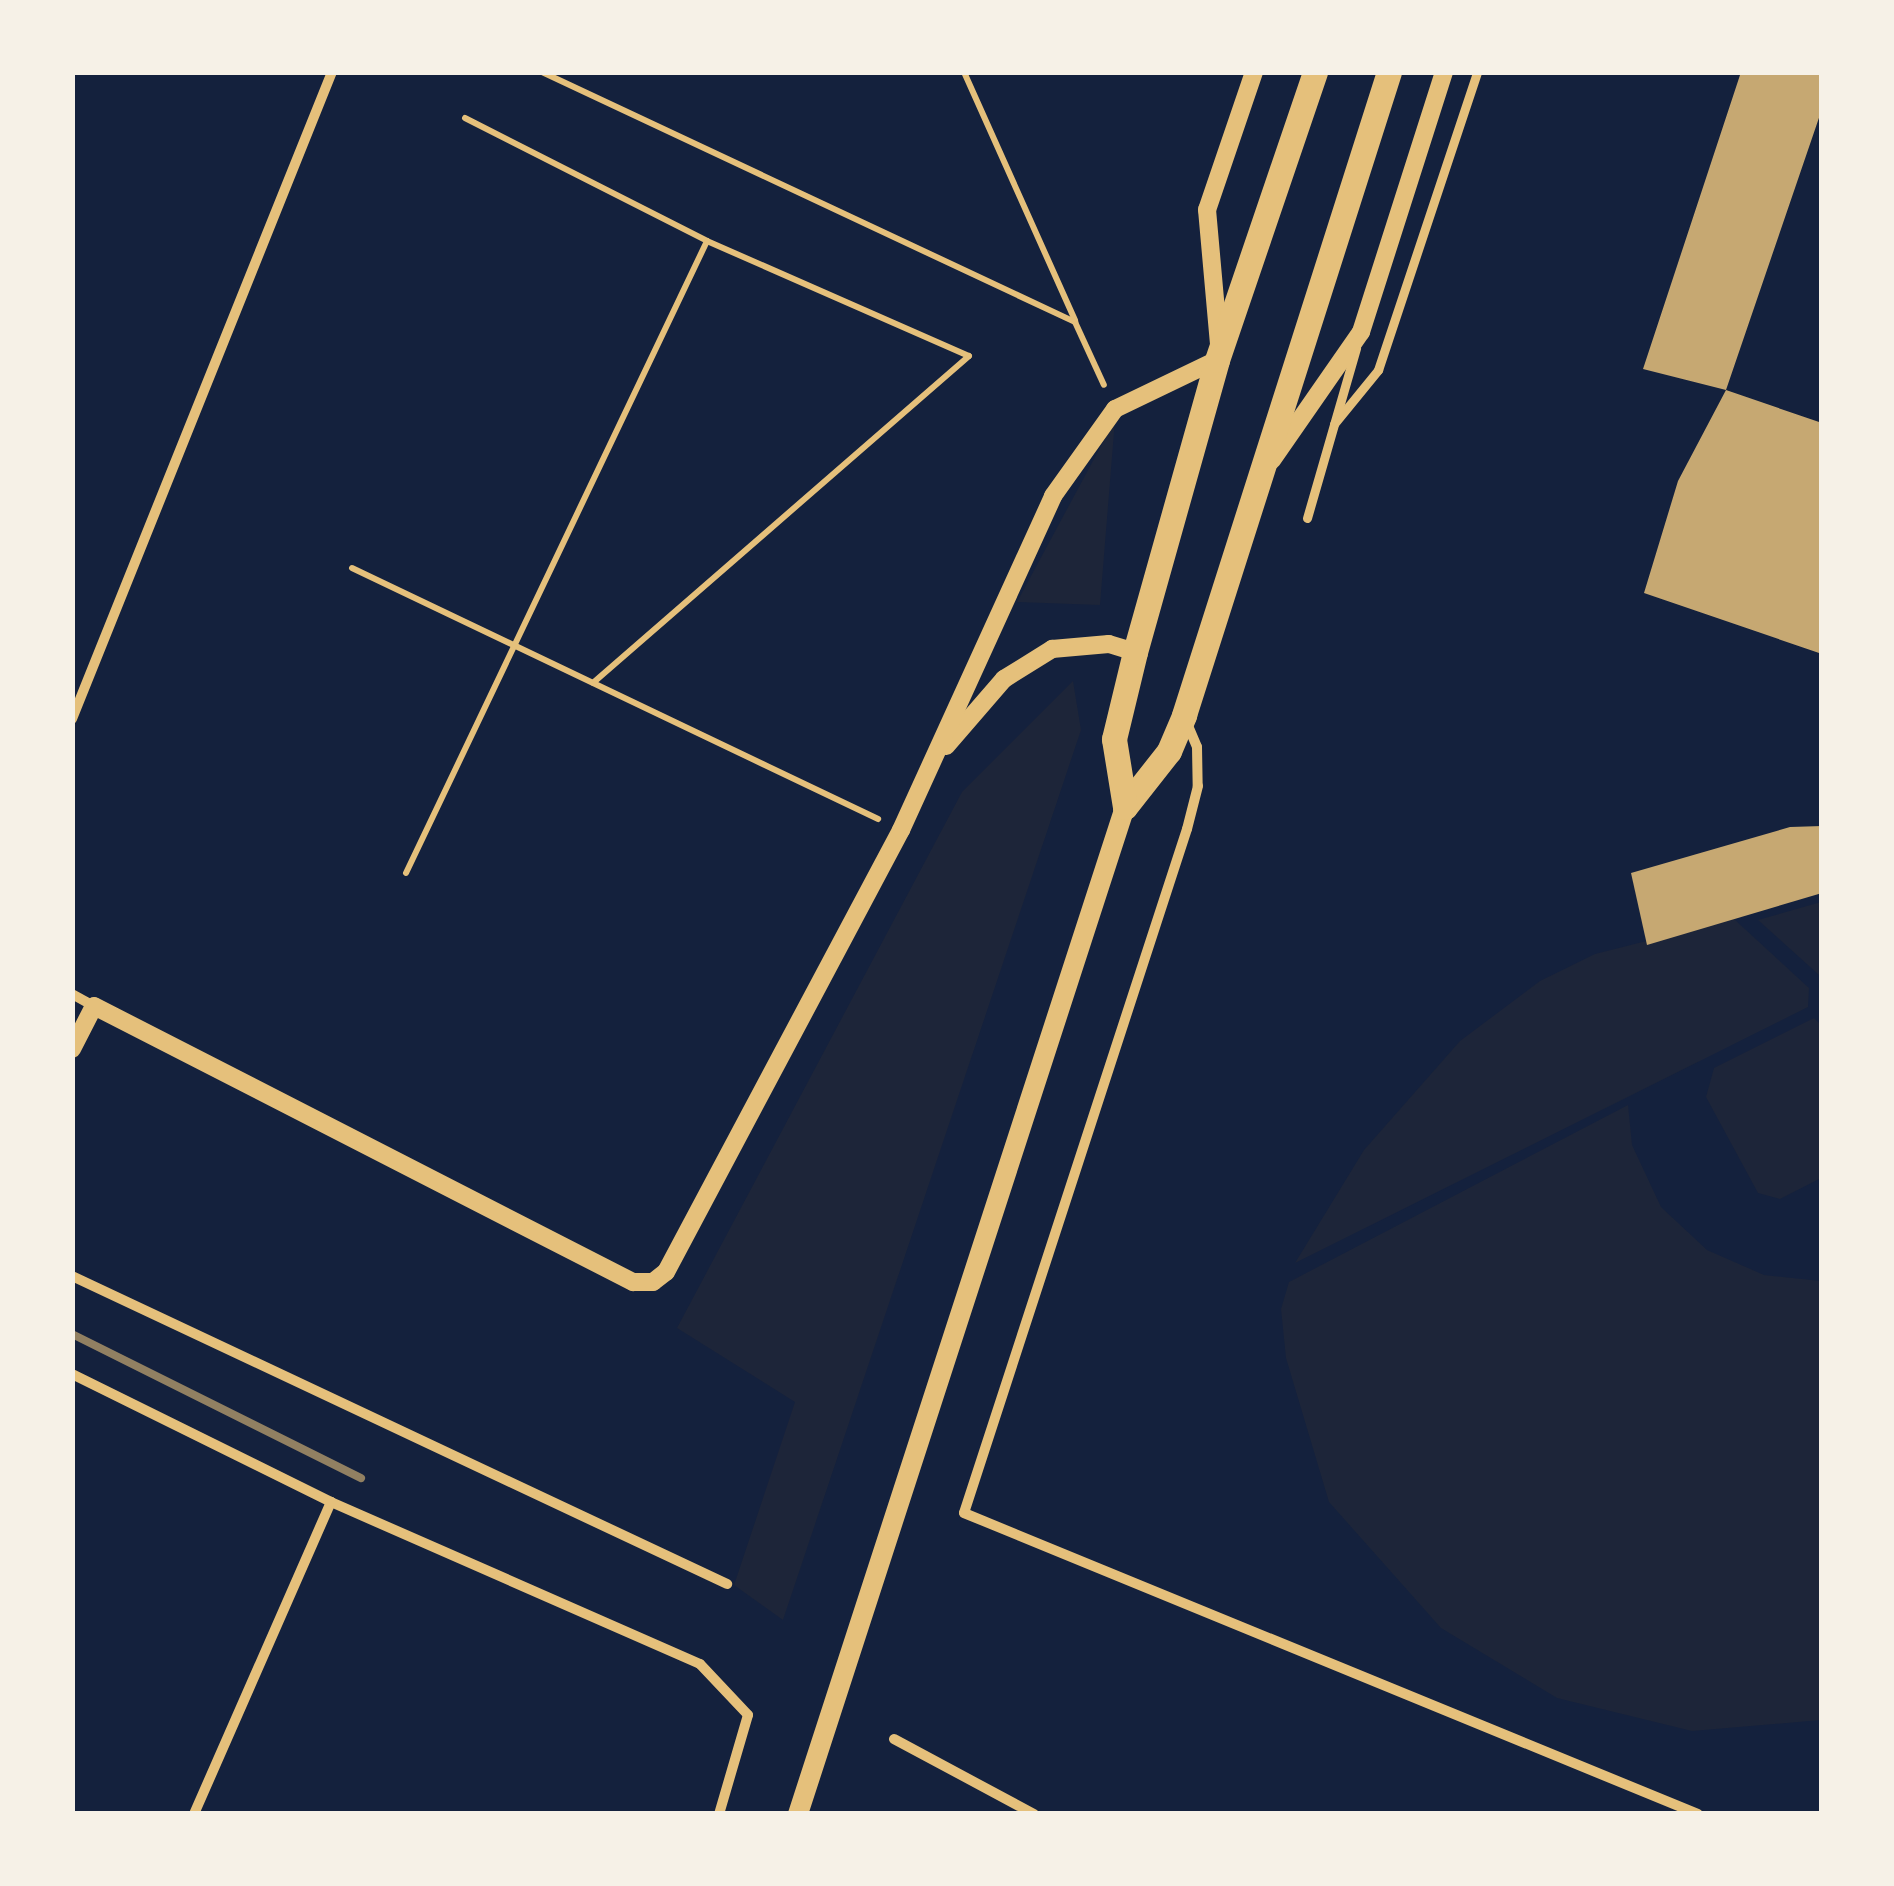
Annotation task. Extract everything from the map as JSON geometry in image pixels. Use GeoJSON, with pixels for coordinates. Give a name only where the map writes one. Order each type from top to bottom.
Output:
{"type":"FeatureCollection","features":[{"type":"Feature","properties":{"kind":"main road"},"geometry":{"type":"LineString","coordinates":[[1126,806],[1114,738],[1136,652],[1218,355],[1315,72]]}},
{"type":"Feature","properties":{"kind":"main road"},"geometry":{"type":"LineString","coordinates":[[798,1814],[1126,806],[1169,750],[1184,716],[1389,72]]}},
{"type":"Feature","properties":{"kind":"street"},"geometry":{"type":"LineString","coordinates":[[72,719],[332,72]]}},
{"type":"Feature","properties":{"kind":"street"},"geometry":{"type":"LineString","coordinates":[[72,994],[632,1282],[652,1282],[666,1272],[901,830],[1053,496],[1115,409],[1218,355],[1207,210],[1254,72]]}},
{"type":"Feature","properties":{"kind":"street"},"geometry":{"type":"LineString","coordinates":[[1307,518],[1444,72]]}},
{"type":"Feature","properties":{"kind":"street"},"geometry":{"type":"LineString","coordinates":[[1334,424],[1378,370],[1477,72]]}},
{"type":"Feature","properties":{"kind":"street"},"geometry":{"type":"LineString","coordinates":[[1260,477],[1361,332]]}},
{"type":"Feature","properties":{"kind":"street"},"geometry":{"type":"LineString","coordinates":[[932,761],[1004,680],[1052,649],[1109,644],[1136,652]]}},
{"type":"Feature","properties":{"kind":"street"},"geometry":{"type":"LineString","coordinates":[[1184,716],[1197,748],[1198,786],[1187,829],[964,1513],[1698,1814]]}},
{"type":"Feature","properties":{"kind":"street"},"geometry":{"type":"LineString","coordinates":[[72,1049],[94,1006]]}},
{"type":"Feature","properties":{"kind":"street"},"geometry":{"type":"LineString","coordinates":[[72,1276],[727,1584]]}},
{"type":"Feature","properties":{"kind":"street"},"geometry":{"type":"LineString","coordinates":[[72,1374],[331,1502],[700,1664],[748,1715],[718,1814]]}},
{"type":"Feature","properties":{"kind":"street"},"geometry":{"type":"LineString","coordinates":[[194,1814],[331,1502]]}},
{"type":"Feature","properties":{"kind":"street"},"geometry":{"type":"LineString","coordinates":[[894,1740],[1034,1814]]}},
{"type":"Feature","properties":{"kind":"path"},"geometry":{"type":"LineString","coordinates":[[542,72],[1076,322]]}},
{"type":"Feature","properties":{"kind":"path"},"geometry":{"type":"LineString","coordinates":[[964,72],[1115,409]]}},
{"type":"Feature","properties":{"kind":"path"},"geometry":{"type":"LineString","coordinates":[[465,118],[708,241],[970,356],[593,682]]}},
{"type":"Feature","properties":{"kind":"path"},"geometry":{"type":"LineString","coordinates":[[406,873],[708,241]]}},
{"type":"Feature","properties":{"kind":"path"},"geometry":{"type":"LineString","coordinates":[[352,568],[901,830]]}},
{"type":"Feature","properties":{"kind":"shaded area"},"geometry":{"type":"Polygon","coordinates":[[[1115,420],[1100,605],[1017,602],[1115,420]]]}},
{"type":"Feature","properties":{"kind":"shaded area"},"geometry":{"type":"Polygon","coordinates":[[[1073,681],[1081,730],[783,1620],[734,1585],[795,1402],[677,1328],[962,792],[1073,681]]]}},
{"type":"Feature","properties":{"kind":"shaded area"},"geometry":{"type":"Polygon","coordinates":[[[1821,902],[1822,974],[1819,975],[1758,920],[1821,902]]]}},
{"type":"Feature","properties":{"kind":"shaded area"},"geometry":{"type":"Polygon","coordinates":[[[1734,919],[1809,988],[1808,1007],[1295,1263],[1364,1150],[1460,1041],[1540,981],[1595,954],[1734,919]]]}},
{"type":"Feature","properties":{"kind":"shaded area"},"geometry":{"type":"Polygon","coordinates":[[[1814,1018],[1821,1025],[1821,1178],[1780,1199],[1758,1193],[1706,1097],[1714,1068],[1814,1018]]]}},
{"type":"Feature","properties":{"kind":"shaded area"},"geometry":{"type":"Polygon","coordinates":[[[1628,1105],[1632,1145],[1661,1207],[1707,1250],[1764,1275],[1821,1281],[1821,1720],[1692,1731],[1557,1698],[1441,1628],[1329,1502],[1286,1358],[1281,1309],[1289,1282],[1628,1105]]]}},
{"type":"Feature","properties":{"kind":"building"},"geometry":{"type":"Polygon","coordinates":[[[1741,72],[1822,72],[1822,109],[1726,390],[1643,369],[1741,72]]]}},
{"type":"Feature","properties":{"kind":"building"},"geometry":{"type":"Polygon","coordinates":[[[1726,390],[1822,423],[1822,654],[1644,593],[1678,481],[1726,390]]]}},
{"type":"Feature","properties":{"kind":"building"},"geometry":{"type":"Polygon","coordinates":[[[1822,826],[1822,893],[1647,945],[1631,873],[1790,827],[1822,826]]]}},
{"type":"Feature","properties":{"kind":"railway"},"geometry":{"type":"LineString","coordinates":[[72,1334],[361,1478]]}}]}
